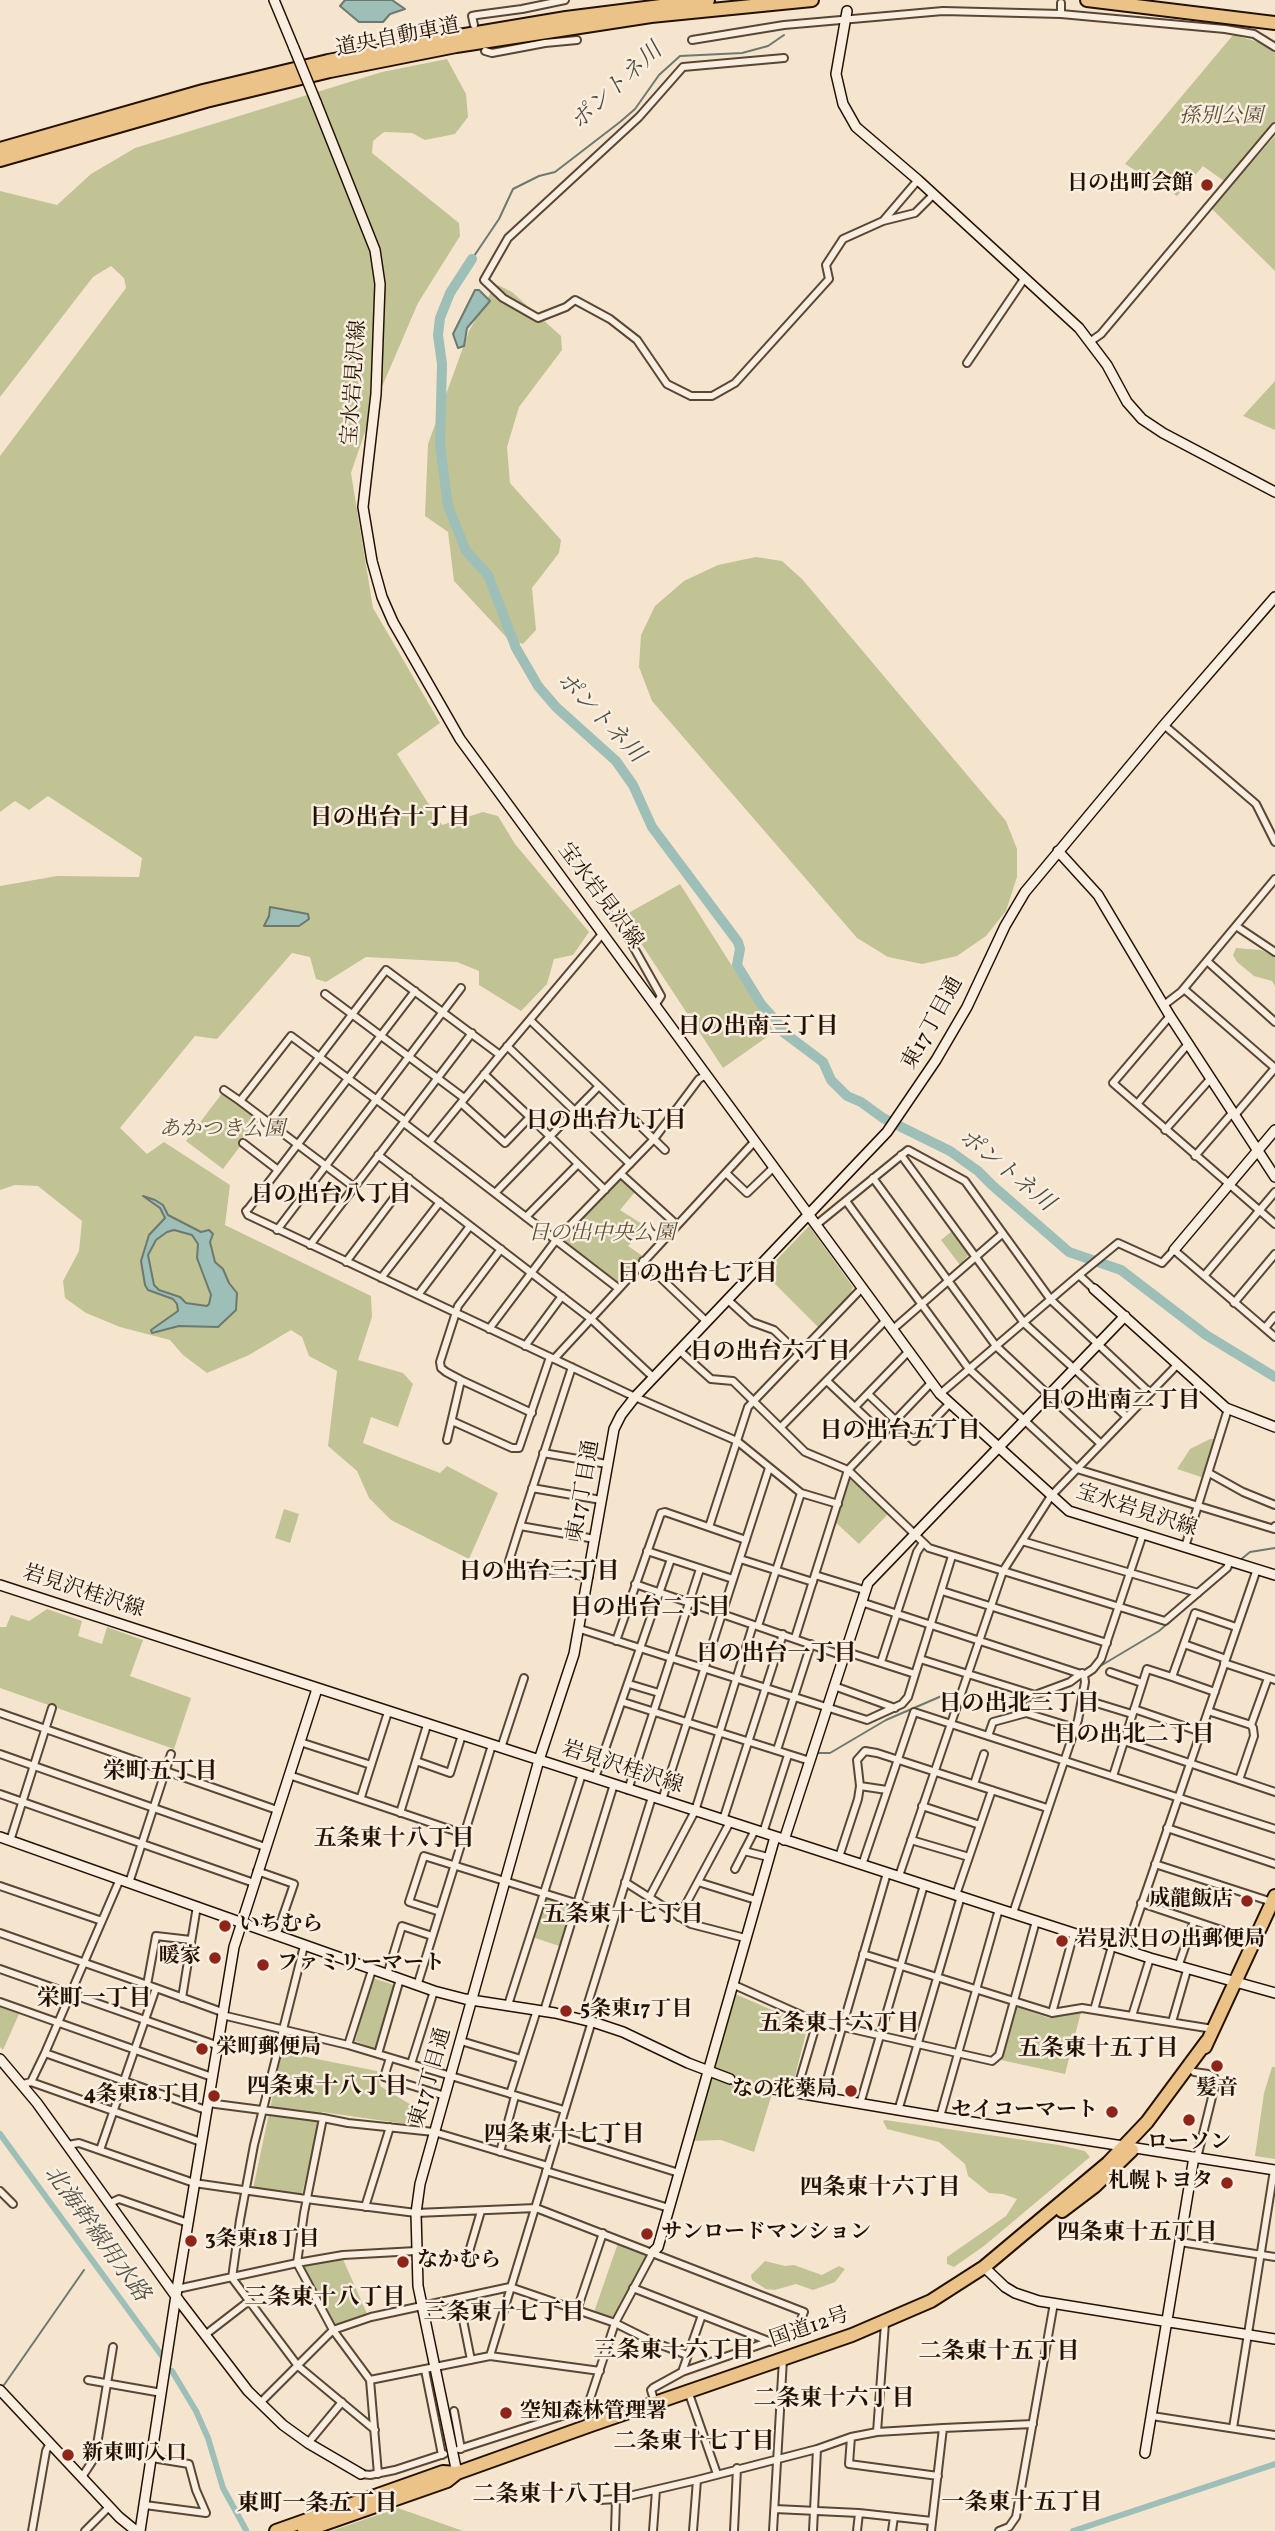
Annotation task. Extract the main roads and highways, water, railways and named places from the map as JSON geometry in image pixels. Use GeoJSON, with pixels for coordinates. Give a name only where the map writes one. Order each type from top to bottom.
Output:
{"type":"FeatureCollection","features":[{"type":"Feature","properties":{"kind":"highway","name":"道央自動車道"},"geometry":{"type":"LineString","coordinates":[[0,149],[203,91],[328,61],[541,22],[708,0]]}},
{"type":"Feature","properties":{"kind":"highway","name":"道央自動車道"},"geometry":{"type":"LineString","coordinates":[[0,160],[206,101],[330,71],[456,46],[651,16],[813,0]]}},
{"type":"Feature","properties":{"kind":"highway"},"geometry":{"type":"LineString","coordinates":[[1087,0],[1275,23]]}},
{"type":"Feature","properties":{"kind":"highway"},"geometry":{"type":"LineString","coordinates":[[1130,2146],[1169,2108],[1202,2059],[1210,2035],[1274,1899]]}},
{"type":"Feature","properties":{"kind":"highway"},"geometry":{"type":"LineString","coordinates":[[1130,2146],[1210,2035]]}},
{"type":"Feature","properties":{"kind":"highway","name":"国道12号"},"geometry":{"type":"LineString","coordinates":[[276,2531],[447,2481],[457,2473],[591,2424],[884,2323],[931,2301],[1075,2202],[1118,2165],[1130,2146]]}},
{"type":"Feature","properties":{"kind":"highway","name":"国道12号"},"geometry":{"type":"LineString","coordinates":[[304,2531],[381,2500]]}},
{"type":"Feature","properties":{"kind":"water"},"geometry":{"type":"Polygon","coordinates":[[[345,0],[392,0],[405,9],[390,14],[383,22],[359,22],[340,6],[345,0]]]}},
{"type":"Feature","properties":{"kind":"water"},"geometry":{"type":"Polygon","coordinates":[[[475,290],[479,290],[490,301],[467,328],[464,346],[458,348],[453,334],[475,290]]]}},
{"type":"Feature","properties":{"kind":"water"},"geometry":{"type":"Polygon","coordinates":[[[270,907],[308,914],[309,919],[299,926],[264,926],[270,907]]]}},
{"type":"Feature","properties":{"kind":"water"},"geometry":{"type":"Polygon","coordinates":[[[143,1196],[163,1205],[168,1215],[201,1232],[209,1230],[213,1234],[210,1242],[215,1262],[223,1269],[237,1293],[236,1310],[218,1327],[179,1326],[152,1333],[151,1330],[178,1311],[173,1299],[148,1290],[145,1285],[141,1261],[149,1235],[165,1218],[160,1208],[143,1196]],[[174,1230],[156,1240],[148,1255],[154,1285],[159,1290],[180,1297],[186,1303],[207,1306],[211,1295],[197,1258],[198,1244],[192,1235],[174,1230]]]}},
{"type":"Feature","properties":{"kind":"waterway","name":"ポントネ川"},"geometry":{"type":"LineString","coordinates":[[472,259],[499,219],[513,189],[539,176],[555,172],[620,122],[635,109],[659,75],[680,56],[742,53],[768,46],[784,35]]}},
{"type":"Feature","properties":{"kind":"waterway","name":"ポントネ川"},"geometry":{"type":"LineString","coordinates":[[472,259],[450,293],[440,318],[438,335],[442,364],[440,445],[448,506],[466,551],[488,575],[516,648],[538,686],[556,707],[616,761],[633,785],[652,827],[738,942],[740,949],[737,965],[761,1004],[783,1032],[823,1062],[831,1080],[847,1096],[861,1102],[883,1118],[950,1151],[978,1171],[1069,1252],[1121,1270],[1206,1335],[1275,1377]]}},
{"type":"Feature","properties":{"kind":"waterway"},"geometry":{"type":"LineString","coordinates":[[1239,1561],[1250,1552],[1275,1548]]}},
{"type":"Feature","properties":{"kind":"waterway"},"geometry":{"type":"LineString","coordinates":[[1102,1665],[1159,1631],[1235,1565]]}},
{"type":"Feature","properties":{"kind":"waterway"},"geometry":{"type":"LineString","coordinates":[[965,1695],[1014,1708],[1059,1689]]}},
{"type":"Feature","properties":{"kind":"waterway"},"geometry":{"type":"LineString","coordinates":[[818,1753],[830,1753],[886,1720],[944,1695],[955,1694]]}},
{"type":"Feature","properties":{"kind":"waterway","name":"北海幹線用水路"},"geometry":{"type":"LineString","coordinates":[[0,2134],[162,2356]]}},
{"type":"Feature","properties":{"kind":"waterway"},"geometry":{"type":"LineString","coordinates":[[4,2385],[84,2270]]}},
{"type":"Feature","properties":{"kind":"waterway","name":"北海幹線用水路"},"geometry":{"type":"LineString","coordinates":[[172,2371],[196,2411],[208,2438],[223,2488],[246,2530]]}},
{"type":"Feature","properties":{"kind":"waterway","name":"北海幹線用水路"},"geometry":{"type":"LineString","coordinates":[[1073,2531],[1275,2464]]}},
{"type":"Feature","properties":{"kind":"tunnel"},"geometry":{"type":"LineString","coordinates":[[730,2079],[774,2089]]}},
{"type":"Feature","properties":{"kind":"place","name":"日の出町会館"},"geometry":{"type":"Point","coordinates":[1207,185]}},
{"type":"Feature","properties":{"kind":"place","name":"成龍飯店"},"geometry":{"type":"Point","coordinates":[1247,1901]}},
{"type":"Feature","properties":{"kind":"place","name":"いちむら"},"geometry":{"type":"Point","coordinates":[225,1926]}},
{"type":"Feature","properties":{"kind":"place","name":"岩見沢日の出郵便局"},"geometry":{"type":"Point","coordinates":[1062,1941]}},
{"type":"Feature","properties":{"kind":"place","name":"暖家"},"geometry":{"type":"Point","coordinates":[215,1958]}},
{"type":"Feature","properties":{"kind":"place","name":"ファミリーマート"},"geometry":{"type":"Point","coordinates":[263,1965]}},
{"type":"Feature","properties":{"kind":"place","name":"5条東17丁目"},"geometry":{"type":"Point","coordinates":[566,2011]}},
{"type":"Feature","properties":{"kind":"place","name":"栄町郵便局"},"geometry":{"type":"Point","coordinates":[202,2049]}},
{"type":"Feature","properties":{"kind":"place","name":"髪音"},"geometry":{"type":"Point","coordinates":[1217,2066]}},
{"type":"Feature","properties":{"kind":"place","name":"なの花薬局"},"geometry":{"type":"Point","coordinates":[851,2091]}},
{"type":"Feature","properties":{"kind":"place","name":"4条東18丁目"},"geometry":{"type":"Point","coordinates":[214,2096]}},
{"type":"Feature","properties":{"kind":"place","name":"セイコーマート"},"geometry":{"type":"Point","coordinates":[1112,2112]}},
{"type":"Feature","properties":{"kind":"place","name":"ローソン"},"geometry":{"type":"Point","coordinates":[1189,2120]}},
{"type":"Feature","properties":{"kind":"place","name":"札幌トヨタ"},"geometry":{"type":"Point","coordinates":[1227,2183]}},
{"type":"Feature","properties":{"kind":"place","name":"サンロードマンション"},"geometry":{"type":"Point","coordinates":[647,2234]}},
{"type":"Feature","properties":{"kind":"place","name":"3条東18丁目"},"geometry":{"type":"Point","coordinates":[191,2241]}},
{"type":"Feature","properties":{"kind":"place","name":"なかむら"},"geometry":{"type":"Point","coordinates":[403,2262]}},
{"type":"Feature","properties":{"kind":"place","name":"空知森林管理署"},"geometry":{"type":"Point","coordinates":[506,2413]}},
{"type":"Feature","properties":{"kind":"place","name":"新東町入口"},"geometry":{"type":"Point","coordinates":[68,2455]}},
{"type":"Feature","properties":{"kind":"district","name":"日の出台十丁目"},"geometry":{"type":"Point","coordinates":[390,820]}},
{"type":"Feature","properties":{"kind":"district","name":"日の出南三丁目"},"geometry":{"type":"Point","coordinates":[758,1029]}},
{"type":"Feature","properties":{"kind":"district","name":"日の出台九丁目"},"geometry":{"type":"Point","coordinates":[606,1123]}},
{"type":"Feature","properties":{"kind":"district","name":"日の出台八丁目"},"geometry":{"type":"Point","coordinates":[331,1197]}},
{"type":"Feature","properties":{"kind":"district","name":"日の出台七丁目"},"geometry":{"type":"Point","coordinates":[697,1276]}},
{"type":"Feature","properties":{"kind":"district","name":"日の出台六丁目"},"geometry":{"type":"Point","coordinates":[770,1354]}},
{"type":"Feature","properties":{"kind":"district","name":"日の出南二丁目"},"geometry":{"type":"Point","coordinates":[1120,1403]}},
{"type":"Feature","properties":{"kind":"district","name":"日の出台五丁目"},"geometry":{"type":"Point","coordinates":[900,1433]}},
{"type":"Feature","properties":{"kind":"district","name":"日の出台三丁目"},"geometry":{"type":"Point","coordinates":[539,1574]}},
{"type":"Feature","properties":{"kind":"district","name":"日の出台二丁目"},"geometry":{"type":"Point","coordinates":[650,1610]}},
{"type":"Feature","properties":{"kind":"district","name":"日の出台一丁目"},"geometry":{"type":"Point","coordinates":[776,1656]}},
{"type":"Feature","properties":{"kind":"district","name":"日の出北三丁目"},"geometry":{"type":"Point","coordinates":[1019,1706]}},
{"type":"Feature","properties":{"kind":"district","name":"日の出北二丁目"},"geometry":{"type":"Point","coordinates":[1134,1737]}},
{"type":"Feature","properties":{"kind":"district","name":"栄町五丁目"},"geometry":{"type":"Point","coordinates":[160,1774]}},
{"type":"Feature","properties":{"kind":"district","name":"五条東十八丁目"},"geometry":{"type":"Point","coordinates":[394,1841]}},
{"type":"Feature","properties":{"kind":"district","name":"五条東十七丁目"},"geometry":{"type":"Point","coordinates":[623,1917]}},
{"type":"Feature","properties":{"kind":"district","name":"栄町一丁目"},"geometry":{"type":"Point","coordinates":[94,2001]}},
{"type":"Feature","properties":{"kind":"district","name":"五条東十六丁目"},"geometry":{"type":"Point","coordinates":[839,2026]}},
{"type":"Feature","properties":{"kind":"district","name":"五条東十五丁目"},"geometry":{"type":"Point","coordinates":[1098,2051]}},
{"type":"Feature","properties":{"kind":"district","name":"四条東十八丁目"},"geometry":{"type":"Point","coordinates":[327,2089]}},
{"type":"Feature","properties":{"kind":"district","name":"四条東十七丁目"},"geometry":{"type":"Point","coordinates":[564,2137]}},
{"type":"Feature","properties":{"kind":"district","name":"四条東十六丁目"},"geometry":{"type":"Point","coordinates":[880,2190]}},
{"type":"Feature","properties":{"kind":"district","name":"四条東十五丁目"},"geometry":{"type":"Point","coordinates":[1137,2235]}},
{"type":"Feature","properties":{"kind":"district","name":"三条東十八丁目"},"geometry":{"type":"Point","coordinates":[325,2300]}},
{"type":"Feature","properties":{"kind":"district","name":"三条東十七丁目"},"geometry":{"type":"Point","coordinates":[504,2315]}},
{"type":"Feature","properties":{"kind":"district","name":"三条東十六丁目"},"geometry":{"type":"Point","coordinates":[674,2353]}},
{"type":"Feature","properties":{"kind":"district","name":"二条東十五丁目"},"geometry":{"type":"Point","coordinates":[999,2354]}},
{"type":"Feature","properties":{"kind":"district","name":"二条東十六丁目"},"geometry":{"type":"Point","coordinates":[834,2401]}},
{"type":"Feature","properties":{"kind":"district","name":"二条東十七丁目"},"geometry":{"type":"Point","coordinates":[694,2444]}},
{"type":"Feature","properties":{"kind":"district","name":"二条東十八丁目"},"geometry":{"type":"Point","coordinates":[553,2497]}},
{"type":"Feature","properties":{"kind":"district","name":"一条東十五丁目"},"geometry":{"type":"Point","coordinates":[1022,2505]}},
{"type":"Feature","properties":{"kind":"district","name":"東町一条五丁目"},"geometry":{"type":"Point","coordinates":[317,2506]}},
{"type":"Feature","properties":{"kind":"park label","name":"孫別公園"},"geometry":{"type":"Point","coordinates":[1221,118]}},
{"type":"Feature","properties":{"kind":"park label","name":"あかつき公園"},"geometry":{"type":"Point","coordinates":[222,1131]}},
{"type":"Feature","properties":{"kind":"park label","name":"日の出中央公園"},"geometry":{"type":"Point","coordinates":[602,1235]}}]}
